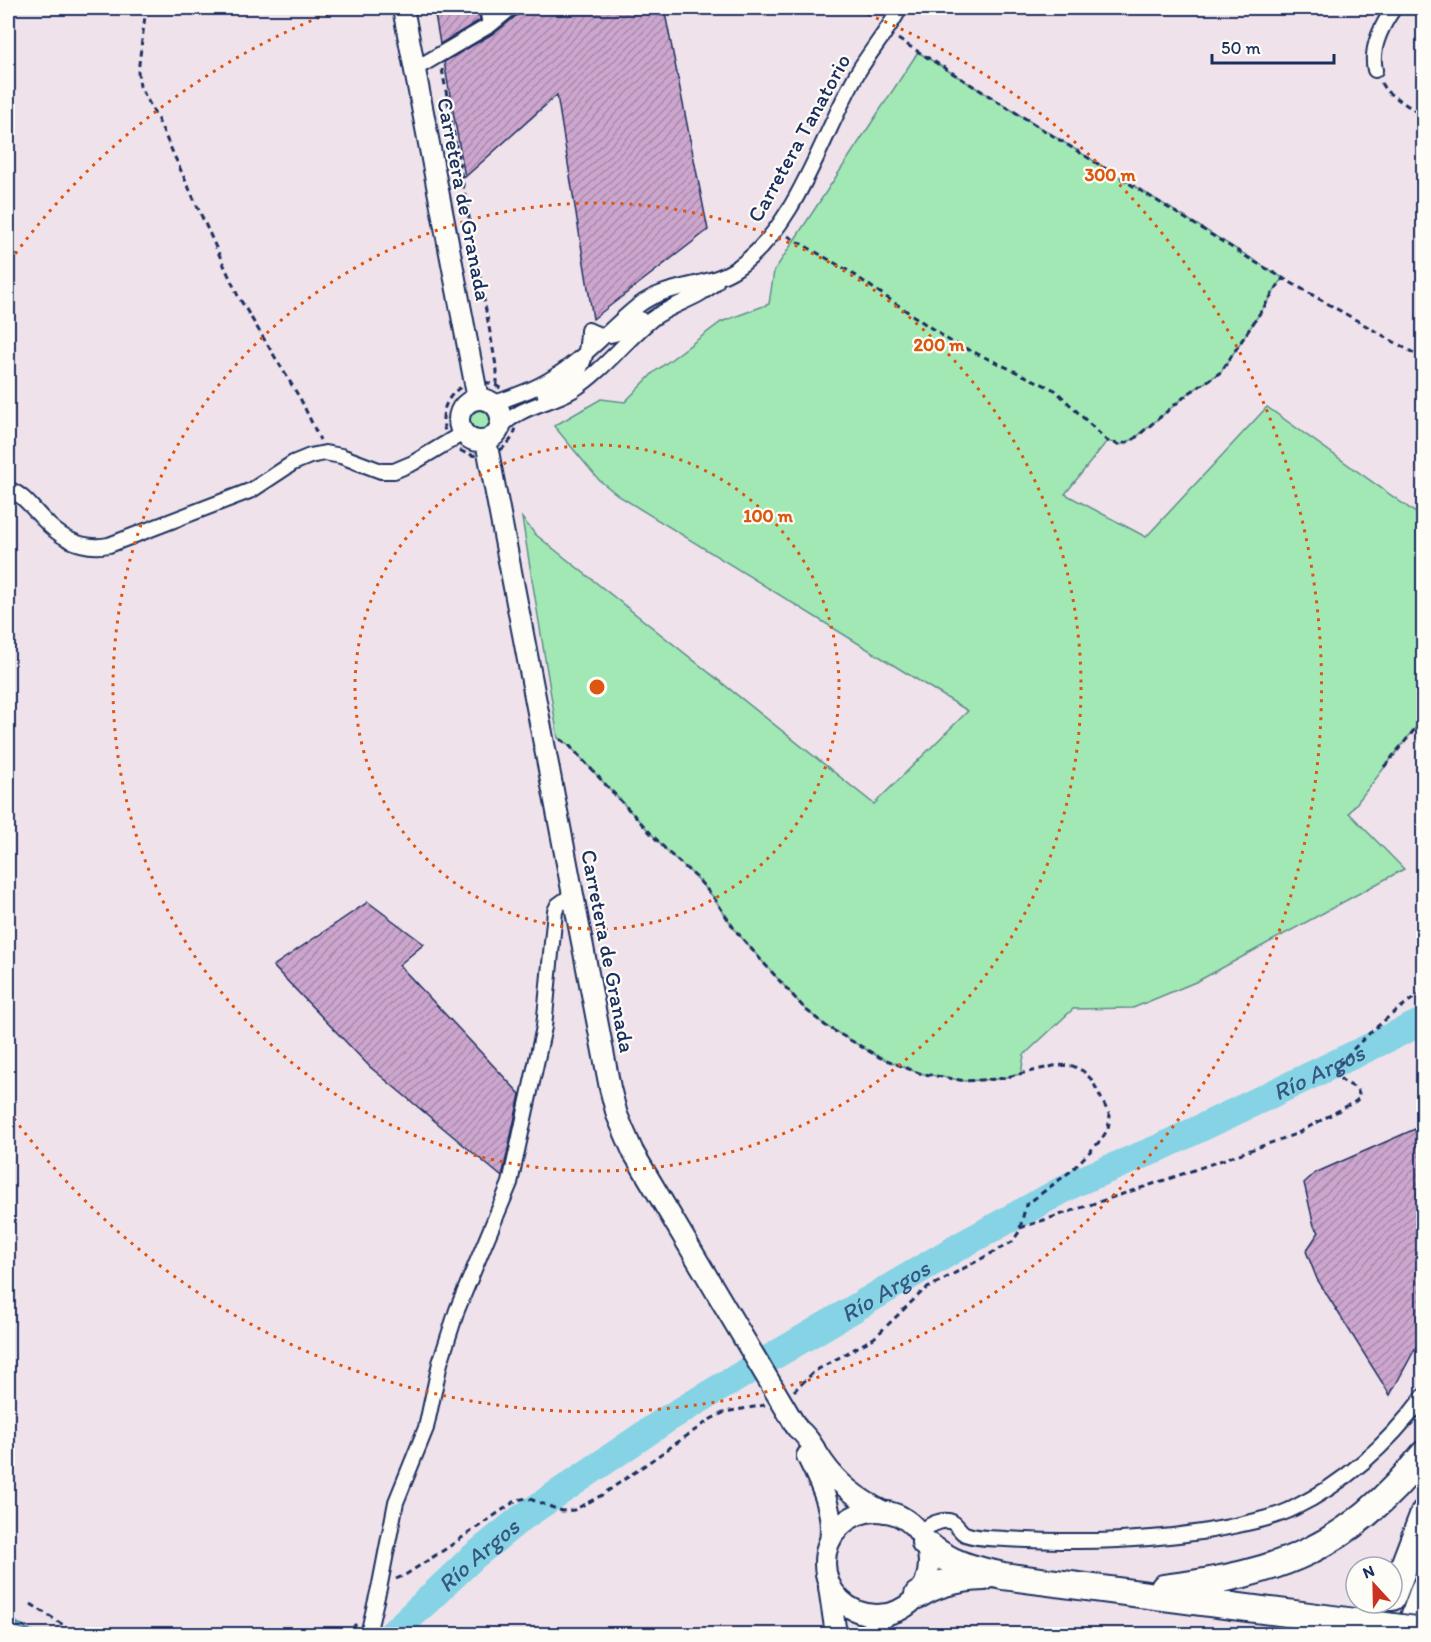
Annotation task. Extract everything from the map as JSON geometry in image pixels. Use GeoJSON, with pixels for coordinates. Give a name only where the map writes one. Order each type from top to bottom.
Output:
{"type":"FeatureCollection","features":[{"type":"Feature","properties":{"kind":"highway"},"geometry":{"type":"LineString","coordinates":[[1125,1592],[1230,1578],[1254,1573],[1295,1558],[1335,1538],[1355,1524],[1389,1495],[1424,1454]]}},
{"type":"Feature","properties":{"kind":"highway"},"geometry":{"type":"LineString","coordinates":[[1404,1564],[1420,1521]]}},
{"type":"Feature","properties":{"kind":"highway"},"geometry":{"type":"LineString","coordinates":[[922,1537],[943,1557],[955,1563],[1003,1576],[1424,1631]]}},
{"type":"Feature","properties":{"kind":"highway"},"geometry":{"type":"LineString","coordinates":[[918,1595],[949,1582],[1003,1576]]}},
{"type":"Feature","properties":{"kind":"highway"},"geometry":{"type":"LineString","coordinates":[[1408,1635],[1424,1588]]}},
{"type":"Feature","properties":{"kind":"highway"},"geometry":{"type":"LineString","coordinates":[[1378,1635],[1386,1615]]}},
{"type":"Feature","properties":{"kind":"main road","name":"Carretera de Granada"},"geometry":{"type":"LineString","coordinates":[[403,8],[485,392],[499,409],[502,422],[492,442],[543,737],[612,1096],[633,1152],[797,1428],[826,1500],[831,1523],[830,1541]]}},
{"type":"Feature","properties":{"kind":"main road"},"geometry":{"type":"LineString","coordinates":[[485,392],[462,409],[456,437],[492,442]]}},
{"type":"Feature","properties":{"kind":"main road","name":"Carretera de Granada"},"geometry":{"type":"LineString","coordinates":[[797,1428],[807,1437],[840,1483],[864,1501],[884,1512]]}},
{"type":"Feature","properties":{"kind":"main road"},"geometry":{"type":"LineString","coordinates":[[827,1579],[834,1593],[847,1606],[869,1614],[887,1614],[901,1609],[918,1595],[928,1576],[929,1559],[922,1537],[903,1518],[884,1512],[865,1512],[839,1528],[830,1541],[825,1563],[827,1579],[837,1635]]}},
{"type":"Feature","properties":{"kind":"main road"},"geometry":{"type":"LineString","coordinates":[[868,1635],[887,1614]]}},
{"type":"Feature","properties":{"kind":"street"},"geometry":{"type":"LineString","coordinates":[[487,8],[490,25]]}},
{"type":"Feature","properties":{"kind":"street"},"geometry":{"type":"LineString","coordinates":[[415,69],[490,25],[511,8]]}},
{"type":"Feature","properties":{"kind":"street","name":"Carretera Tanatorio"},"geometry":{"type":"LineString","coordinates":[[688,299],[711,287],[736,268],[763,246],[776,229],[813,163],[857,73],[900,8]]}},
{"type":"Feature","properties":{"kind":"street"},"geometry":{"type":"LineString","coordinates":[[1375,70],[1373,60],[1375,46],[1385,21],[1394,8]]}},
{"type":"Feature","properties":{"kind":"street"},"geometry":{"type":"LineString","coordinates":[[604,336],[650,298],[722,277]]}},
{"type":"Feature","properties":{"kind":"street"},"geometry":{"type":"LineString","coordinates":[[492,442],[506,421],[578,373],[583,365],[588,330],[604,336],[622,332],[657,307],[688,299]]}},
{"type":"Feature","properties":{"kind":"street"},"geometry":{"type":"LineString","coordinates":[[522,412],[577,387],[652,319],[688,299]]}},
{"type":"Feature","properties":{"kind":"street"},"geometry":{"type":"LineString","coordinates":[[485,392],[498,402],[527,391],[552,379],[586,352]]}},
{"type":"Feature","properties":{"kind":"street"},"geometry":{"type":"LineString","coordinates":[[8,489],[17,492],[56,532],[67,539],[95,547],[110,545],[252,490],[293,463],[310,456],[325,453],[341,456],[381,471],[394,471],[413,464],[456,437]]}},
{"type":"Feature","properties":{"kind":"street"},"geometry":{"type":"LineString","coordinates":[[368,1635],[396,1502],[426,1428],[440,1362],[454,1318],[510,1183],[544,1027],[555,911],[558,905],[572,895]]}},
{"type":"Feature","properties":{"kind":"street"},"geometry":{"type":"LineString","coordinates":[[922,1537],[946,1520],[953,1522],[963,1533],[986,1538],[1075,1541],[1119,1541],[1165,1537],[1258,1521],[1292,1509],[1329,1489],[1357,1468],[1404,1422],[1424,1395]]}},
{"type":"Feature","properties":{"kind":"path"},"geometry":{"type":"LineString","coordinates":[[146,8],[138,72],[140,86],[158,120],[238,296],[301,400],[325,453]]}},
{"type":"Feature","properties":{"kind":"path"},"geometry":{"type":"LineString","coordinates":[[886,32],[1283,278],[1424,359]]}},
{"type":"Feature","properties":{"kind":"path"},"geometry":{"type":"LineString","coordinates":[[439,56],[498,371],[485,392]]}},
{"type":"Feature","properties":{"kind":"path"},"geometry":{"type":"LineString","coordinates":[[1375,70],[1386,91],[1424,117]]}},
{"type":"Feature","properties":{"kind":"path"},"geometry":{"type":"LineString","coordinates":[[776,229],[847,270],[950,341],[1055,390],[1107,441],[1120,445],[1134,439],[1189,393],[1221,372],[1283,278]]}},
{"type":"Feature","properties":{"kind":"path"},"geometry":{"type":"LineString","coordinates":[[462,386],[510,397],[522,412],[507,444],[499,451],[492,442],[469,455],[458,450],[456,437],[444,430],[442,417],[445,405],[452,394],[462,386]]}},
{"type":"Feature","properties":{"kind":"path"},"geometry":{"type":"LineString","coordinates":[[1384,767],[1424,718]]}},
{"type":"Feature","properties":{"kind":"path"},"geometry":{"type":"LineString","coordinates":[[543,737],[558,738],[568,744],[669,853],[696,877],[754,953],[805,1010],[826,1026],[879,1057],[919,1072],[965,1081],[998,1079],[1058,1065],[1074,1066],[1092,1080],[1110,1116],[1108,1129],[1087,1156],[1026,1205],[1012,1242],[924,1290],[874,1338],[815,1371],[787,1397]]}},
{"type":"Feature","properties":{"kind":"path"},"geometry":{"type":"LineString","coordinates":[[1019,1228],[1296,1134],[1356,1101],[1360,1097],[1358,1089],[1343,1082],[1337,1076],[1336,1069],[1352,1050],[1383,1021],[1424,991]]}},
{"type":"Feature","properties":{"kind":"path"},"geometry":{"type":"LineString","coordinates":[[380,1584],[405,1575],[517,1500],[527,1498],[562,1511],[574,1510],[602,1495],[711,1419],[725,1412],[772,1404]]}},
{"type":"Feature","properties":{"kind":"path"},"geometry":{"type":"LineString","coordinates":[[31,1604],[77,1635]]}},
{"type":"Feature","properties":{"kind":"green space"},"geometry":{"type":"Polygon","coordinates":[[[918,52],[1283,278],[1221,372],[1189,393],[1134,439],[1120,445],[1107,441],[1065,494],[1146,537],[1267,407],[1423,518],[1423,718],[1349,813],[1404,869],[1198,981],[1133,1008],[1073,1009],[1024,1055],[1021,1074],[998,1079],[965,1081],[919,1073],[879,1057],[826,1026],[805,1009],[761,960],[735,930],[714,898],[696,877],[669,853],[568,744],[558,738],[522,518],[535,534],[874,804],[968,711],[619,496],[599,480],[554,426],[601,399],[625,402],[653,373],[721,322],[769,304],[774,271],[918,52]]]}},
{"type":"Feature","properties":{"kind":"green space"},"geometry":{"type":"Polygon","coordinates":[[[480,402],[493,407],[498,420],[493,433],[480,438],[467,433],[462,420],[467,407],[480,402]]]}},
{"type":"Feature","properties":{"kind":"building"},"geometry":{"type":"Polygon","coordinates":[[[434,8],[478,8],[480,20],[440,44],[434,8]]]}},
{"type":"Feature","properties":{"kind":"building"},"geometry":{"type":"Polygon","coordinates":[[[520,8],[664,8],[708,230],[593,319],[557,95],[465,177],[444,62],[496,32],[517,15],[520,8]]]}},
{"type":"Feature","properties":{"kind":"building"},"geometry":{"type":"Polygon","coordinates":[[[368,902],[424,944],[399,965],[520,1094],[502,1177],[370,1067],[273,966],[368,902]]]}},
{"type":"Feature","properties":{"kind":"building"},"geometry":{"type":"Polygon","coordinates":[[[1415,1129],[1424,1151],[1424,1337],[1390,1395],[1317,1279],[1306,1251],[1319,1232],[1314,1226],[1304,1183],[1315,1173],[1415,1129]]]}},
{"type":"Feature","properties":{"kind":"waterway","name":"Río Argos"},"geometry":{"type":"LineString","coordinates":[[392,1634],[472,1558],[520,1519],[667,1419],[960,1246],[1077,1182],[1157,1149],[1424,1021]]}},
{"type":"Feature","properties":{"kind":"waterway"},"geometry":{"type":"LineString","coordinates":[[8,1619],[34,1634]]}}]}
